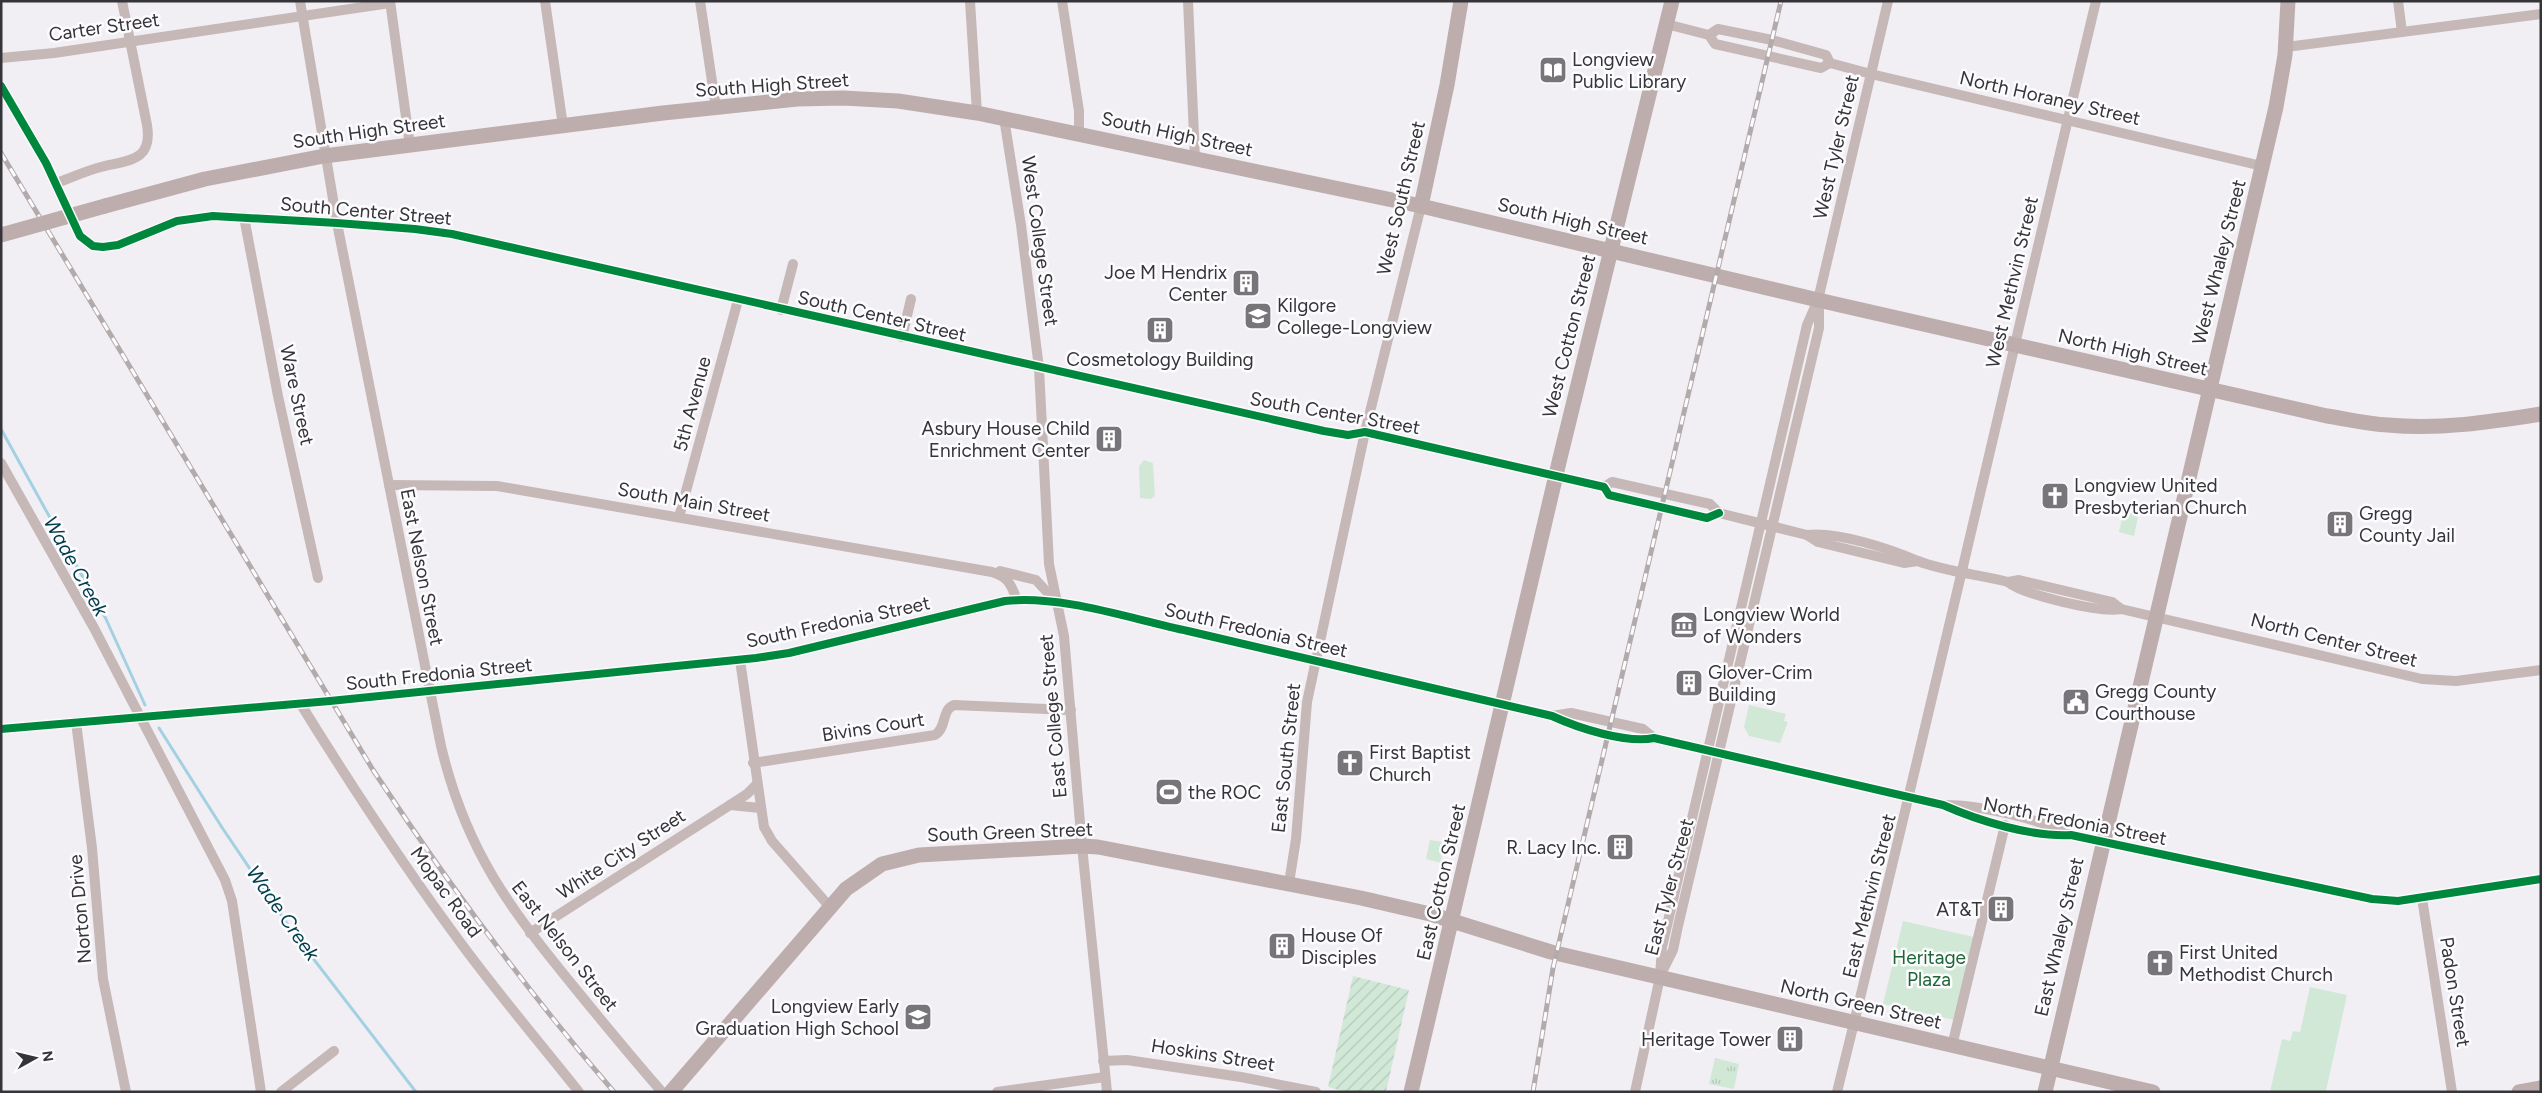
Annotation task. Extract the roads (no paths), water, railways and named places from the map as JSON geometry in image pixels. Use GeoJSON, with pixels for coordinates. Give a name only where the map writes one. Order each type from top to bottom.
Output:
{"type":"FeatureCollection","features":[{"type":"Feature","properties":{"kind":"main road","name":"West South Street"},"geometry":{"type":"LineString","coordinates":[[1420,206],[1448,85],[1461,1]]}},
{"type":"Feature","properties":{"kind":"main road","name":"West Cotton Street"},"geometry":{"type":"LineString","coordinates":[[1555,477],[1672,1]]}},
{"type":"Feature","properties":{"kind":"main road","name":"West Whaley Street"},"geometry":{"type":"LineString","coordinates":[[2155,617],[2281,83],[2286,47],[2288,1]]}},
{"type":"Feature","properties":{"kind":"main road","name":"South High Street"},"geometry":{"type":"LineString","coordinates":[[1,235],[205,179],[324,156],[797,99],[857,98],[910,102],[1004,118],[1420,206],[1720,276]]}},
{"type":"Feature","properties":{"kind":"main road","name":"North High Street"},"geometry":{"type":"LineString","coordinates":[[1720,276],[2327,416],[2387,426],[2431,427],[2489,423],[2541,414]]}},
{"type":"Feature","properties":{"kind":"main road","name":"East Cotton Street"},"geometry":{"type":"LineString","coordinates":[[1411,1092],[1453,921],[1555,477]]}},
{"type":"Feature","properties":{"kind":"main road","name":"East Whaley Street"},"geometry":{"type":"LineString","coordinates":[[2045,1092],[2155,617]]}},
{"type":"Feature","properties":{"kind":"main road","name":"South Green Street"},"geometry":{"type":"LineString","coordinates":[[671,1092],[829,906],[872,870],[894,860],[925,855],[1082,846],[1098,847],[1370,900],[1453,921],[1560,954]]}},
{"type":"Feature","properties":{"kind":"main road","name":"North Green Street"},"geometry":{"type":"LineString","coordinates":[[1560,954],[2153,1092]]}},
{"type":"Feature","properties":{"kind":"main road"},"geometry":{"type":"LineString","coordinates":[[2519,1092],[2541,1088]]}},
{"type":"Feature","properties":{"kind":"street"},"geometry":{"type":"LineString","coordinates":[[1,86],[33,138],[56,183],[101,167],[131,161],[141,154],[147,145],[148,132],[122,1]]}},
{"type":"Feature","properties":{"kind":"street","name":"East Nelson Street"},"geometry":{"type":"LineString","coordinates":[[300,1],[324,156],[448,775],[462,816],[487,869],[530,933],[662,1092]]}},
{"type":"Feature","properties":{"kind":"street"},"geometry":{"type":"LineString","coordinates":[[545,1],[563,126]]}},
{"type":"Feature","properties":{"kind":"street"},"geometry":{"type":"LineString","coordinates":[[700,1],[716,108]]}},
{"type":"Feature","properties":{"kind":"street"},"geometry":{"type":"LineString","coordinates":[[970,1],[977,113]]}},
{"type":"Feature","properties":{"kind":"street"},"geometry":{"type":"LineString","coordinates":[[1062,1],[1080,119],[1079,134]]}},
{"type":"Feature","properties":{"kind":"street"},"geometry":{"type":"LineString","coordinates":[[1188,1],[1195,158]]}},
{"type":"Feature","properties":{"kind":"street","name":"West Tyler Street"},"geometry":{"type":"LineString","coordinates":[[1761,524],[1807,325],[1818,300],[1888,1]]}},
{"type":"Feature","properties":{"kind":"street","name":"West Methvin Street"},"geometry":{"type":"LineString","coordinates":[[1961,571],[2096,1]]}},
{"type":"Feature","properties":{"kind":"street"},"geometry":{"type":"LineString","coordinates":[[2398,1],[2402,32]]}},
{"type":"Feature","properties":{"kind":"street"},"geometry":{"type":"LineString","coordinates":[[390,2],[410,146]]}},
{"type":"Feature","properties":{"kind":"street","name":"Carter Street"},"geometry":{"type":"LineString","coordinates":[[1,58],[54,53],[390,2]]}},
{"type":"Feature","properties":{"kind":"street"},"geometry":{"type":"LineString","coordinates":[[2286,47],[2541,14]]}},
{"type":"Feature","properties":{"kind":"street"},"geometry":{"type":"LineString","coordinates":[[1666,24],[1710,34]]}},
{"type":"Feature","properties":{"kind":"street","name":"North Horaney Street"},"geometry":{"type":"LineString","coordinates":[[1830,63],[1826,55],[1772,40],[1718,30],[1710,34],[1715,44],[1821,68],[1830,63],[2262,166]]}},
{"type":"Feature","properties":{"kind":"street","name":"West College Street"},"geometry":{"type":"LineString","coordinates":[[1004,118],[1020,216],[1039,368]]}},
{"type":"Feature","properties":{"kind":"street","name":"South Center Street"},"geometry":{"type":"LineString","coordinates":[[56,183],[80,236],[89,243],[103,247],[118,245],[164,225],[213,216],[337,222],[415,228],[452,234],[1039,368],[1348,435],[1366,432],[1604,487],[1609,494],[1662,508]]}},
{"type":"Feature","properties":{"kind":"street","name":"West South Street"},"geometry":{"type":"LineString","coordinates":[[1366,432],[1420,206]]}},
{"type":"Feature","properties":{"kind":"street","name":"Ware Street"},"geometry":{"type":"LineString","coordinates":[[244,217],[278,396],[318,578]]}},
{"type":"Feature","properties":{"kind":"street"},"geometry":{"type":"LineString","coordinates":[[781,310],[793,264]]}},
{"type":"Feature","properties":{"kind":"street"},"geometry":{"type":"LineString","coordinates":[[902,336],[911,299]]}},
{"type":"Feature","properties":{"kind":"street","name":"5th Avenue"},"geometry":{"type":"LineString","coordinates":[[679,517],[738,300]]}},
{"type":"Feature","properties":{"kind":"street","name":"West Tyler Street"},"geometry":{"type":"LineString","coordinates":[[1772,527],[1819,328],[1818,300]]}},
{"type":"Feature","properties":{"kind":"street","name":"East College Street"},"geometry":{"type":"LineString","coordinates":[[1039,368],[1049,564],[1064,636],[1082,846],[1107,1092]]}},
{"type":"Feature","properties":{"kind":"street","name":"East South Street"},"geometry":{"type":"LineString","coordinates":[[1289,883],[1296,839],[1304,718],[1315,660],[1366,432]]}},
{"type":"Feature","properties":{"kind":"street"},"geometry":{"type":"LineString","coordinates":[[1,463],[94,628],[138,716],[225,880],[230,894],[261,1092]]}},
{"type":"Feature","properties":{"kind":"street","name":"South Center Street"},"geometry":{"type":"LineString","coordinates":[[1604,487],[1612,482],[1665,494]]}},
{"type":"Feature","properties":{"kind":"street","name":"South Main Street"},"geometry":{"type":"LineString","coordinates":[[389,485],[496,486],[992,572],[1005,571],[1032,578],[1057,604]]}},
{"type":"Feature","properties":{"kind":"street","name":"North Center Street"},"geometry":{"type":"LineString","coordinates":[[1665,494],[1710,504],[1719,513],[1807,535],[1818,542],[1904,563],[1918,561],[2008,582],[2019,580],[2112,602],[2121,609],[2422,679],[2461,681],[2541,670]]}},
{"type":"Feature","properties":{"kind":"street","name":"North Center Street"},"geometry":{"type":"LineString","coordinates":[[1662,508],[1707,518],[1719,513]]}},
{"type":"Feature","properties":{"kind":"street","name":"East Tyler Street"},"geometry":{"type":"LineString","coordinates":[[1635,1092],[1660,977],[1662,947],[1761,524]]}},
{"type":"Feature","properties":{"kind":"street","name":"East Tyler Street"},"geometry":{"type":"LineString","coordinates":[[1660,977],[1673,950],[1772,527]]}},
{"type":"Feature","properties":{"kind":"street","name":"East Methvin Street"},"geometry":{"type":"LineString","coordinates":[[1837,1092],[1910,798],[1961,571]]}},
{"type":"Feature","properties":{"kind":"street","name":"South Main Street"},"geometry":{"type":"LineString","coordinates":[[992,572],[1010,581],[1016,600]]}},
{"type":"Feature","properties":{"kind":"street","name":"South Fredonia Street"},"geometry":{"type":"LineString","coordinates":[[1,729],[138,716],[300,704],[740,660],[789,653],[1016,600],[1057,604],[1315,660],[1552,716],[1568,723],[1608,733]]}},
{"type":"Feature","properties":{"kind":"street"},"geometry":{"type":"LineString","coordinates":[[740,660],[753,763],[764,827],[768,837],[829,906]]}},
{"type":"Feature","properties":{"kind":"street","name":"Mopac Road"},"geometry":{"type":"LineString","coordinates":[[300,704],[361,801],[464,948],[579,1092]]}},
{"type":"Feature","properties":{"kind":"street","name":"Bivins Court"},"geometry":{"type":"LineString","coordinates":[[753,763],[935,735],[942,730],[948,710],[954,705],[1071,710]]}},
{"type":"Feature","properties":{"kind":"street","name":"South Fredonia Street"},"geometry":{"type":"LineString","coordinates":[[1552,716],[1571,713],[1610,722]]}},
{"type":"Feature","properties":{"kind":"street","name":"Norton Drive"},"geometry":{"type":"LineString","coordinates":[[76,722],[92,848],[103,979],[126,1092]]}},
{"type":"Feature","properties":{"kind":"street","name":"North Fredonia Street"},"geometry":{"type":"LineString","coordinates":[[1610,722],[1642,729],[1654,738],[1708,751],[1943,805],[1964,805],[2044,824],[2071,835],[2372,900],[2398,901],[2541,879]]}},
{"type":"Feature","properties":{"kind":"street","name":"North Fredonia Street"},"geometry":{"type":"LineString","coordinates":[[1608,733],[1639,741],[1654,738]]}},
{"type":"Feature","properties":{"kind":"street","name":"White City Street"},"geometry":{"type":"LineString","coordinates":[[530,933],[747,794],[757,784]]}},
{"type":"Feature","properties":{"kind":"street"},"geometry":{"type":"LineString","coordinates":[[730,805],[760,808]]}},
{"type":"Feature","properties":{"kind":"street","name":"North Fredonia Street"},"geometry":{"type":"LineString","coordinates":[[1943,805],[1962,814],[2051,836],[2071,835]]}},
{"type":"Feature","properties":{"kind":"street"},"geometry":{"type":"LineString","coordinates":[[1952,1046],[2005,825]]}},
{"type":"Feature","properties":{"kind":"street","name":"Padon Street"},"geometry":{"type":"LineString","coordinates":[[2422,898],[2452,1092]]}},
{"type":"Feature","properties":{"kind":"street"},"geometry":{"type":"LineString","coordinates":[[280,1092],[294,1088],[334,1050]]}},
{"type":"Feature","properties":{"kind":"street","name":"Hoskins Street"},"geometry":{"type":"LineString","coordinates":[[1103,1061],[1137,1061],[1241,1077],[1316,1092]]}},
{"type":"Feature","properties":{"kind":"street"},"geometry":{"type":"LineString","coordinates":[[997,1092],[1105,1077]]}},
{"type":"Feature","properties":{"kind":"waterway","name":"Wade Creek"},"geometry":{"type":"LineString","coordinates":[[1,429],[106,619],[145,705]]}},
{"type":"Feature","properties":{"kind":"waterway","name":"Wade Creek"},"geometry":{"type":"LineString","coordinates":[[159,728],[223,829],[292,931],[416,1092]]}},
{"type":"Feature","properties":{"kind":"railway"},"geometry":{"type":"LineString","coordinates":[[1533,1092],[1553,968],[1781,1]]}},
{"type":"Feature","properties":{"kind":"railway"},"geometry":{"type":"LineString","coordinates":[[1,153],[373,770],[488,935],[614,1092]]}},
{"type":"Feature","properties":{"kind":"place","name":"Longview Public Library"},"geometry":{"type":"Point","coordinates":[1553,70]}},
{"type":"Feature","properties":{"kind":"place","name":"Joe M Hendrix Center"},"geometry":{"type":"Point","coordinates":[1246,283]}},
{"type":"Feature","properties":{"kind":"place","name":"Kilgore College-Longview"},"geometry":{"type":"Point","coordinates":[1258,316]}},
{"type":"Feature","properties":{"kind":"place","name":"Cosmetology Building"},"geometry":{"type":"Point","coordinates":[1160,330]}},
{"type":"Feature","properties":{"kind":"place","name":"Asbury House Child Enrichment Center"},"geometry":{"type":"Point","coordinates":[1109,439]}},
{"type":"Feature","properties":{"kind":"place","name":"Longview United Presbyterian Church"},"geometry":{"type":"Point","coordinates":[2055,496]}},
{"type":"Feature","properties":{"kind":"place","name":"Gregg County Jail"},"geometry":{"type":"Point","coordinates":[2340,524]}},
{"type":"Feature","properties":{"kind":"place","name":"Longview World of Wonders"},"geometry":{"type":"Point","coordinates":[1684,625]}},
{"type":"Feature","properties":{"kind":"place","name":"Glover-Crim Building"},"geometry":{"type":"Point","coordinates":[1689,683]}},
{"type":"Feature","properties":{"kind":"place","name":"Gregg County Courthouse"},"geometry":{"type":"Point","coordinates":[2076,702]}},
{"type":"Feature","properties":{"kind":"place","name":"First Baptist Church"},"geometry":{"type":"Point","coordinates":[1350,763]}},
{"type":"Feature","properties":{"kind":"place","name":"the ROC"},"geometry":{"type":"Point","coordinates":[1169,792]}},
{"type":"Feature","properties":{"kind":"place","name":"R. Lacy Inc."},"geometry":{"type":"Point","coordinates":[1620,847]}},
{"type":"Feature","properties":{"kind":"place","name":"AT&T"},"geometry":{"type":"Point","coordinates":[2001,909]}},
{"type":"Feature","properties":{"kind":"place","name":"House Of Disciples"},"geometry":{"type":"Point","coordinates":[1282,946]}},
{"type":"Feature","properties":{"kind":"place","name":"First United Methodist Church"},"geometry":{"type":"Point","coordinates":[2160,963]}},
{"type":"Feature","properties":{"kind":"place","name":"Longview Early Graduation High School"},"geometry":{"type":"Point","coordinates":[918,1017]}},
{"type":"Feature","properties":{"kind":"place","name":"Heritage Tower"},"geometry":{"type":"Point","coordinates":[1790,1039]}},
{"type":"Feature","properties":{"kind":"park label","name":"Heritage Plaza"},"geometry":{"type":"Point","coordinates":[1929,968]}}]}
